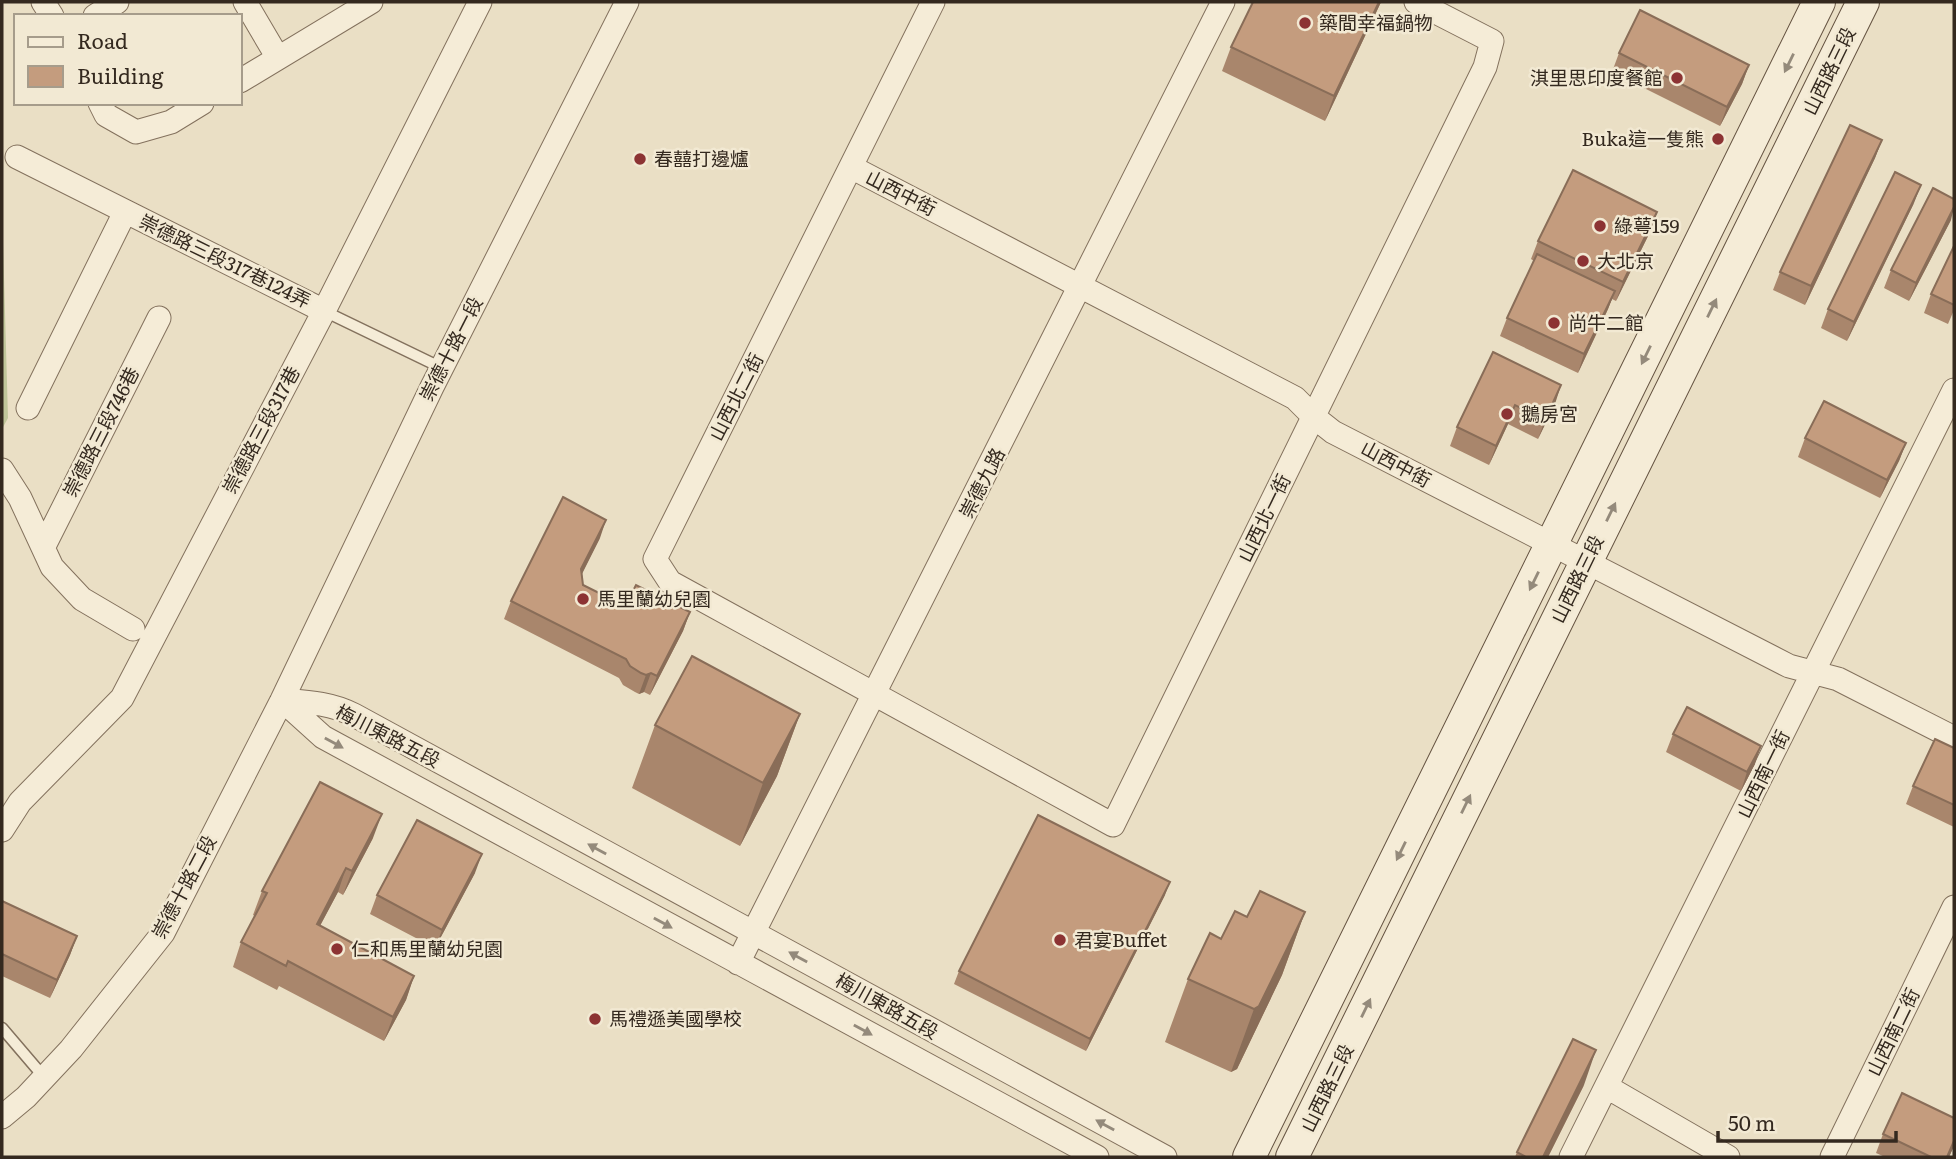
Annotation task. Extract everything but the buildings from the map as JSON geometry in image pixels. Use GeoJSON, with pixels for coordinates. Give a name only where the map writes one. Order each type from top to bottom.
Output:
{"type":"FeatureCollection","features":[{"type":"Feature","properties":{"kind":"street"},"geometry":{"type":"LineString","coordinates":[[98,14],[117,2]]}},
{"type":"Feature","properties":{"kind":"street"},"geometry":{"type":"LineString","coordinates":[[245,2],[278,58]]}},
{"type":"Feature","properties":{"kind":"street"},"geometry":{"type":"LineString","coordinates":[[242,79],[371,2]]}},
{"type":"Feature","properties":{"kind":"street","name":"崇德路三段317巷"},"geometry":{"type":"LineString","coordinates":[[2,830],[20,802],[122,698],[324,311],[480,2]]}},
{"type":"Feature","properties":{"kind":"street","name":"崇德十路一段"},"geometry":{"type":"LineString","coordinates":[[282,700],[442,368],[627,2]]}},
{"type":"Feature","properties":{"kind":"street","name":"山西北二街"},"geometry":{"type":"LineString","coordinates":[[874,694],[670,582],[655,559],[933,2]]}},
{"type":"Feature","properties":{"kind":"street","name":"崇德九路"},"geometry":{"type":"LineString","coordinates":[[738,963],[1223,2]]}},
{"type":"Feature","properties":{"kind":"street","name":"山西北一街"},"geometry":{"type":"LineString","coordinates":[[874,694],[1113,825],[1485,67],[1492,41],[1416,2]]}},
{"type":"Feature","properties":{"kind":"street","name":"山西路三段"},"geometry":{"type":"LineString","coordinates":[[1249,1157],[1819,2]]}},
{"type":"Feature","properties":{"kind":"street","name":"山西路三段"},"geometry":{"type":"LineString","coordinates":[[1292,1157],[1863,2]]}},
{"type":"Feature","properties":{"kind":"street"},"geometry":{"type":"LineString","coordinates":[[101,105],[106,115],[136,132],[171,122],[199,105]]}},
{"type":"Feature","properties":{"kind":"street","name":"崇德路三段317巷124弄"},"geometry":{"type":"LineString","coordinates":[[17,157],[324,311]]}},
{"type":"Feature","properties":{"kind":"street","name":"山西中街"},"geometry":{"type":"LineString","coordinates":[[851,167],[1294,398],[1333,432],[1789,666],[1838,679],[1954,738]]}},
{"type":"Feature","properties":{"kind":"street","name":"崇德路三段317巷124弄"},"geometry":{"type":"LineString","coordinates":[[28,408],[125,212]]}},
{"type":"Feature","properties":{"kind":"street","name":"崇德路三段746巷"},"geometry":{"type":"LineString","coordinates":[[44,546],[159,318]]}},
{"type":"Feature","properties":{"kind":"street","name":"山西南一街"},"geometry":{"type":"LineString","coordinates":[[1571,1157],[1954,390]]}},
{"type":"Feature","properties":{"kind":"street"},"geometry":{"type":"LineString","coordinates":[[2,470],[20,498],[52,567],[82,599],[133,629]]}},
{"type":"Feature","properties":{"kind":"street","name":"梅川東路五段"},"geometry":{"type":"LineString","coordinates":[[282,700],[338,707],[1165,1157]]}},
{"type":"Feature","properties":{"kind":"street","name":"梅川東路五段"},"geometry":{"type":"LineString","coordinates":[[282,700],[323,737],[1097,1157]]}},
{"type":"Feature","properties":{"kind":"street","name":"崇德十路二段"},"geometry":{"type":"LineString","coordinates":[[2,1117],[26,1097],[71,1049],[163,933],[282,700]]}},
{"type":"Feature","properties":{"kind":"street","name":"山西南二街"},"geometry":{"type":"LineString","coordinates":[[1832,1157],[1954,907]]}},
{"type":"Feature","properties":{"kind":"street"},"geometry":{"type":"LineString","coordinates":[[1607,1087],[1728,1157]]}},
{"type":"Feature","properties":{"kind":"lane"},"geometry":{"type":"LineString","coordinates":[[324,311],[442,368]]}},
{"type":"Feature","properties":{"kind":"lane"},"geometry":{"type":"LineString","coordinates":[[2,1028],[43,1076]]}},
{"type":"Feature","properties":{"kind":"green space"},"geometry":{"type":"Polygon","coordinates":[[[2,207],[8,418],[2,429],[2,207]]]}},
{"type":"Feature","properties":{"kind":"place","name":"築間幸福鍋物"},"geometry":{"type":"Point","coordinates":[1305,23]}},
{"type":"Feature","properties":{"kind":"place","name":"淇里思印度餐館"},"geometry":{"type":"Point","coordinates":[1677,78]}},
{"type":"Feature","properties":{"kind":"place","name":"Buka這一隻熊"},"geometry":{"type":"Point","coordinates":[1718,139]}},
{"type":"Feature","properties":{"kind":"place","name":"春囍打邊爐"},"geometry":{"type":"Point","coordinates":[640,159]}},
{"type":"Feature","properties":{"kind":"place","name":"綠萼159"},"geometry":{"type":"Point","coordinates":[1600,226]}},
{"type":"Feature","properties":{"kind":"place","name":"大北京"},"geometry":{"type":"Point","coordinates":[1583,261]}},
{"type":"Feature","properties":{"kind":"place","name":"尚牛二館"},"geometry":{"type":"Point","coordinates":[1554,323]}},
{"type":"Feature","properties":{"kind":"place","name":"鵝房宮"},"geometry":{"type":"Point","coordinates":[1507,414]}},
{"type":"Feature","properties":{"kind":"place","name":"馬里蘭幼兒園"},"geometry":{"type":"Point","coordinates":[583,599]}},
{"type":"Feature","properties":{"kind":"place","name":"君宴Buffet"},"geometry":{"type":"Point","coordinates":[1060,940]}},
{"type":"Feature","properties":{"kind":"place","name":"仁和馬里蘭幼兒園"},"geometry":{"type":"Point","coordinates":[337,949]}},
{"type":"Feature","properties":{"kind":"place","name":"馬禮遜美國學校"},"geometry":{"type":"Point","coordinates":[595,1019]}}]}
